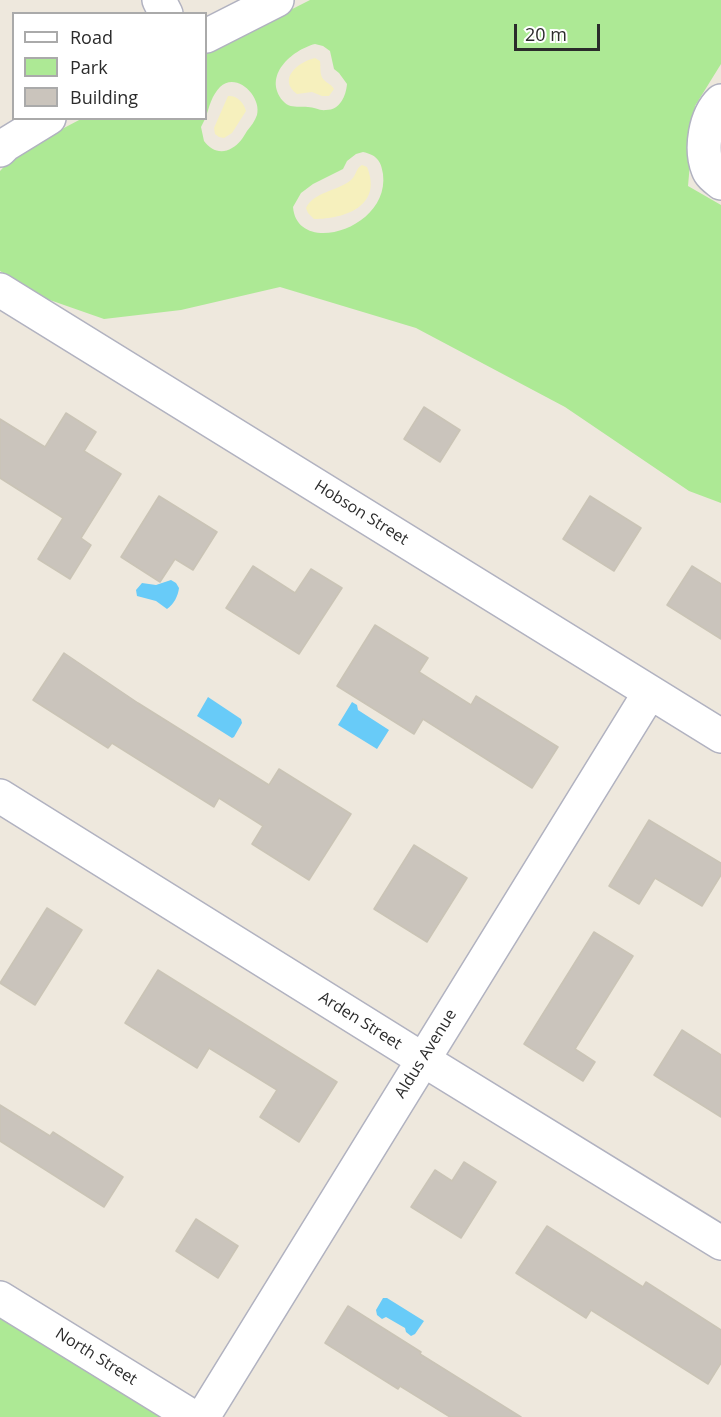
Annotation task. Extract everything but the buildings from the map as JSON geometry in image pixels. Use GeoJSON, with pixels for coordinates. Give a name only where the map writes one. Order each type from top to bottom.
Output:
{"type":"FeatureCollection","features":[{"type":"Feature","properties":{"kind":"street"},"geometry":{"type":"LineString","coordinates":[[207,35],[277,0]]}},
{"type":"Feature","properties":{"kind":"street"},"geometry":{"type":"LineString","coordinates":[[719,103],[706,130],[705,154],[708,172],[721,183]]}},
{"type":"Feature","properties":{"kind":"street"},"geometry":{"type":"LineString","coordinates":[[0,150],[46,120]]}},
{"type":"Feature","properties":{"kind":"street","name":"Hobson Street"},"geometry":{"type":"LineString","coordinates":[[0,290],[721,736]]}},
{"type":"Feature","properties":{"kind":"street","name":"Aldus Avenue"},"geometry":{"type":"LineString","coordinates":[[203,1417],[650,692]]}},
{"type":"Feature","properties":{"kind":"street","name":"Arden Street"},"geometry":{"type":"LineString","coordinates":[[0,796],[721,1243]]}},
{"type":"Feature","properties":{"kind":"street","name":"North Street"},"geometry":{"type":"LineString","coordinates":[[0,1298],[193,1417]]}},
{"type":"Feature","properties":{"kind":"green space"},"geometry":{"type":"Polygon","coordinates":[[[310,0],[721,0],[721,64],[695,106],[688,186],[721,205],[721,503],[689,491],[565,407],[416,328],[280,287],[181,310],[104,319],[44,298],[0,271],[0,171],[13,157],[79,120],[204,120],[201,127],[204,141],[216,150],[228,150],[239,143],[253,123],[258,108],[256,100],[246,88],[233,82],[220,87],[211,101],[207,114],[207,52],[310,0]],[[315,44],[306,47],[282,65],[276,82],[277,92],[289,105],[322,110],[335,108],[341,102],[347,84],[334,69],[330,51],[315,44]],[[363,152],[356,154],[347,161],[343,169],[313,184],[301,193],[293,207],[298,222],[310,231],[325,233],[342,230],[359,222],[372,209],[381,193],[383,174],[381,165],[371,155],[363,152]]]}},
{"type":"Feature","properties":{"kind":"green space"},"geometry":{"type":"Polygon","coordinates":[[[0,1317],[145,1407],[161,1417],[0,1417],[0,1317]]]}},
{"type":"Feature","properties":{"kind":"sand"},"geometry":{"type":"Polygon","coordinates":[[[315,58],[320,61],[322,78],[334,89],[329,96],[312,92],[297,94],[289,83],[289,77],[297,67],[315,58]]]}},
{"type":"Feature","properties":{"kind":"sand"},"geometry":{"type":"Polygon","coordinates":[[[228,96],[240,100],[246,111],[232,133],[224,138],[215,134],[214,128],[228,96]]]}},
{"type":"Feature","properties":{"kind":"sand"},"geometry":{"type":"Polygon","coordinates":[[[362,165],[367,167],[371,180],[370,192],[358,208],[349,213],[326,218],[314,219],[308,213],[306,208],[314,198],[346,184],[362,165]]]}},
{"type":"Feature","properties":{"kind":"water"},"geometry":{"type":"Polygon","coordinates":[[[171,580],[179,588],[175,600],[167,609],[156,601],[137,596],[136,590],[142,583],[156,585],[171,580]]]}},
{"type":"Feature","properties":{"kind":"water"},"geometry":{"type":"Polygon","coordinates":[[[208,697],[241,719],[242,723],[234,737],[232,738],[197,716],[208,697]]]}},
{"type":"Feature","properties":{"kind":"water"},"geometry":{"type":"Polygon","coordinates":[[[352,702],[357,705],[358,710],[389,730],[377,749],[338,725],[352,702]]]}},
{"type":"Feature","properties":{"kind":"water"},"geometry":{"type":"Polygon","coordinates":[[[383,1298],[387,1298],[424,1321],[415,1334],[411,1336],[405,1328],[386,1317],[382,1319],[377,1315],[376,1310],[383,1298]]]}}]}
